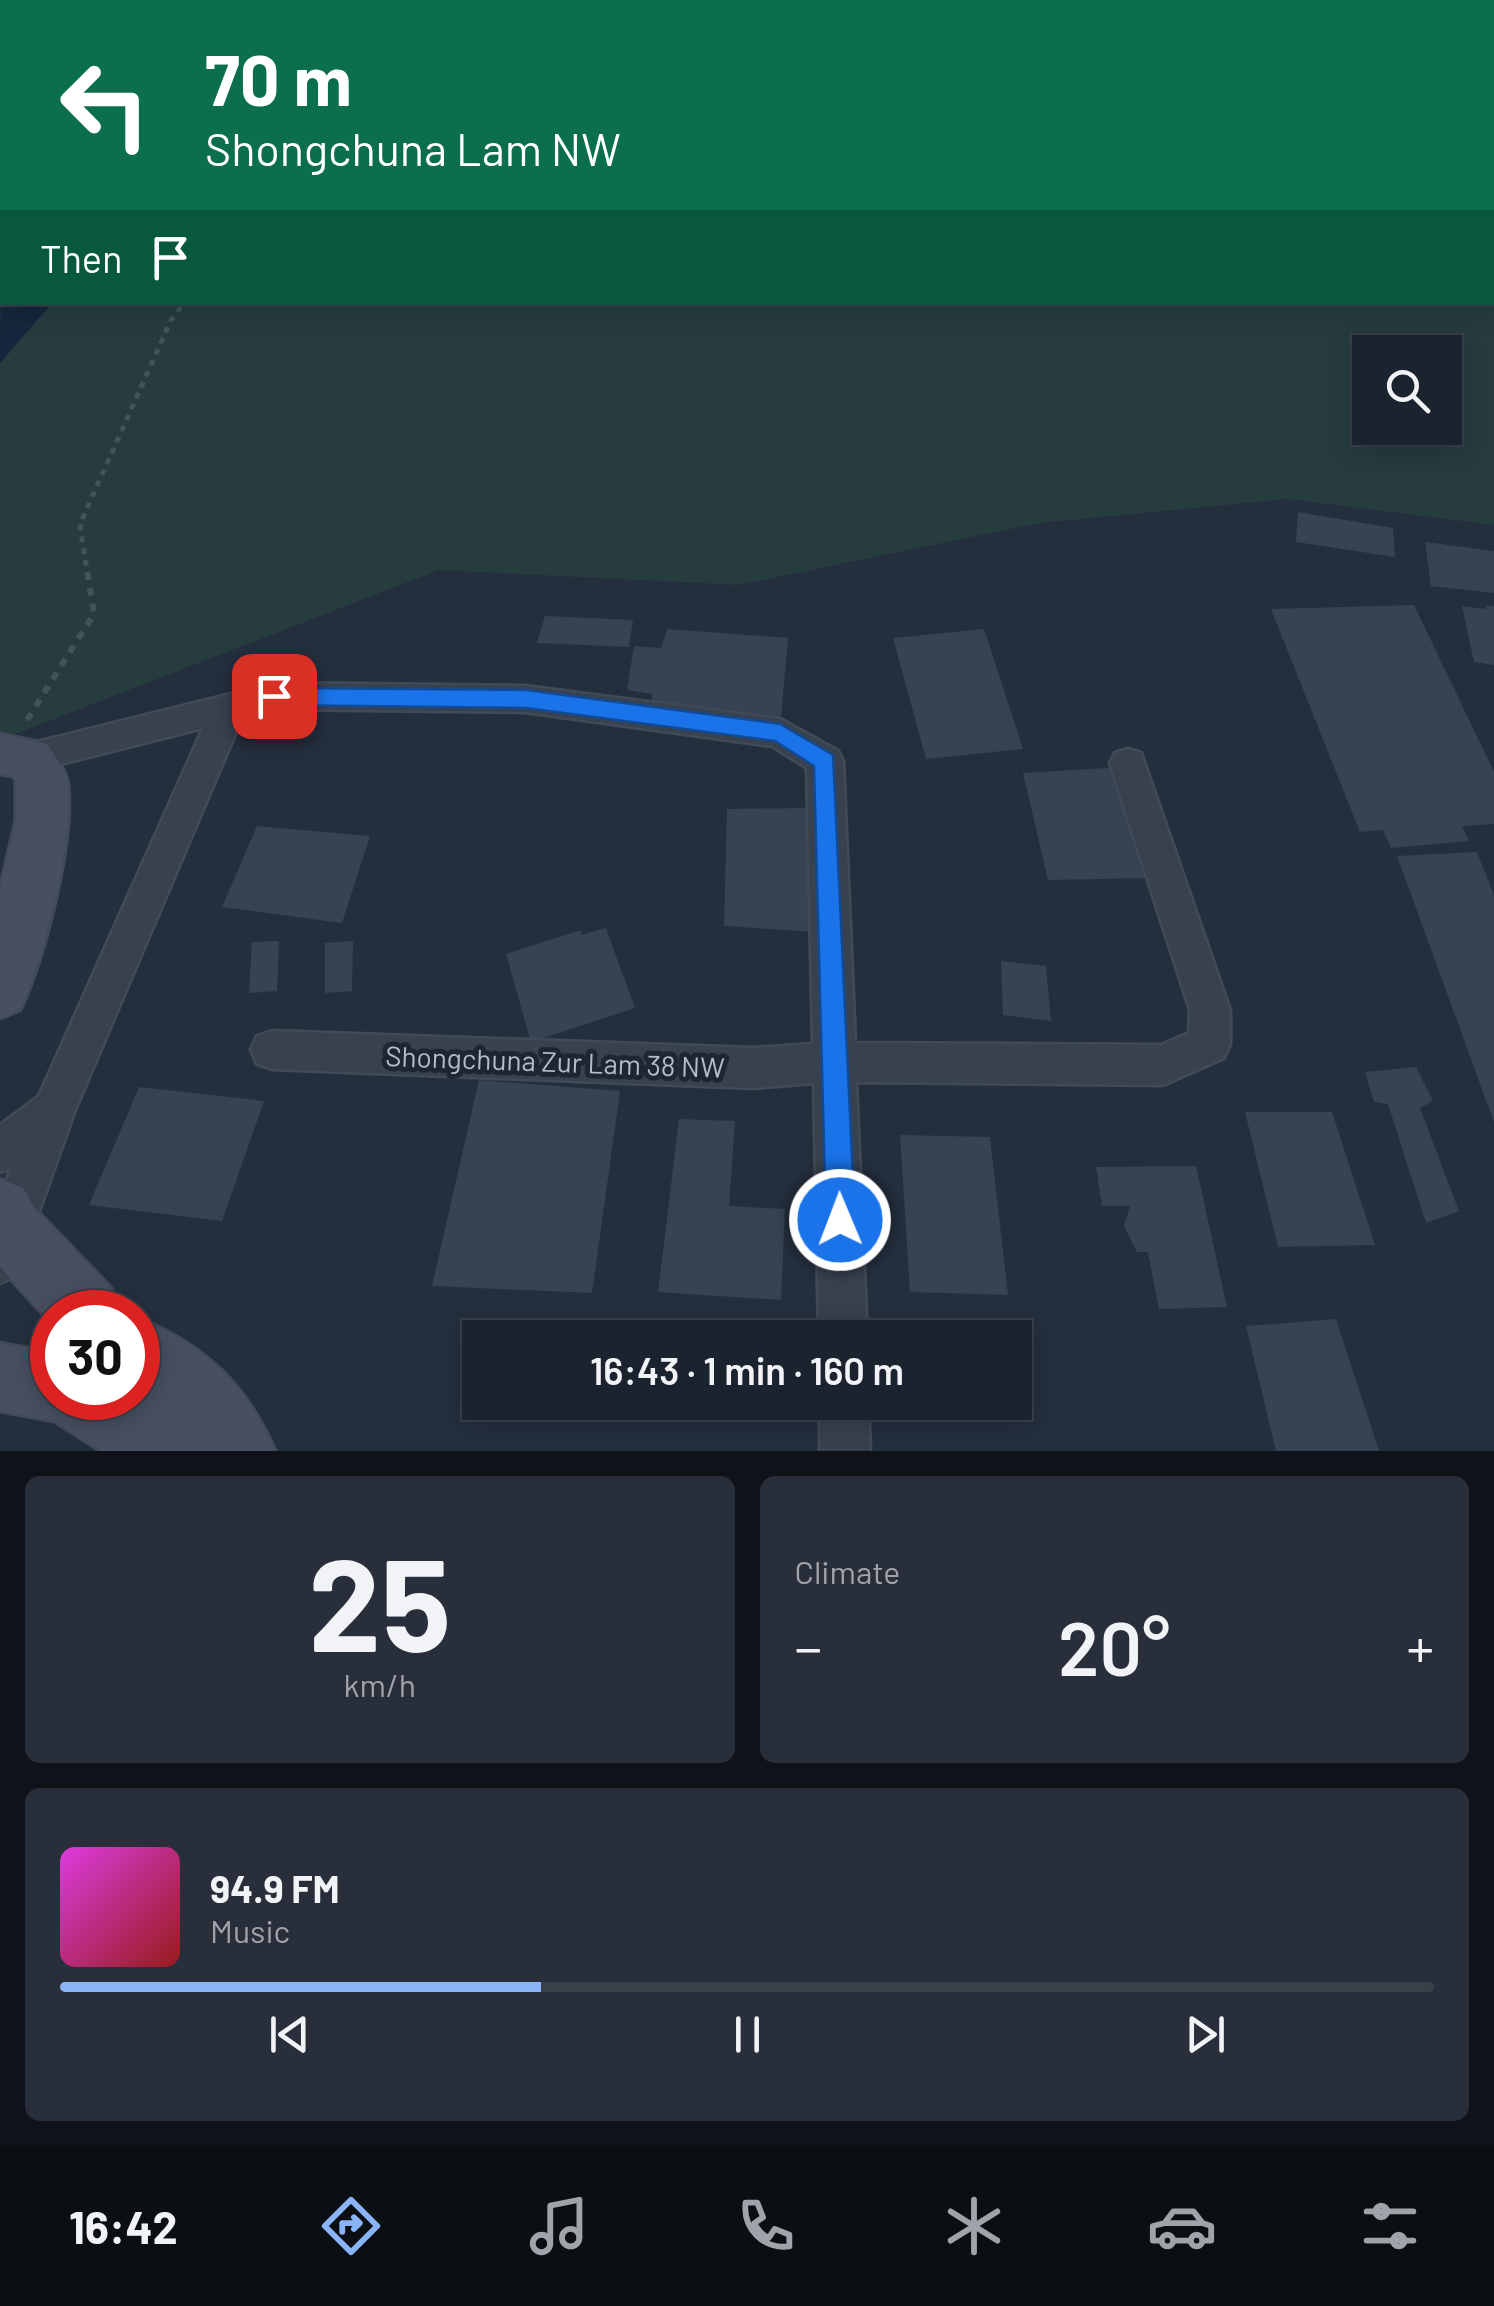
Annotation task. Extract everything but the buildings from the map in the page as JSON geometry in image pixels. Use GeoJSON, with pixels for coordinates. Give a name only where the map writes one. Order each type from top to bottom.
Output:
{"type":"FeatureCollection","features":[{"type":"Feature","properties":{"kind":"main road"},"geometry":{"type":"LineString","coordinates":[[0,992],[14,957],[42,820],[42,780],[12,756]]}},
{"type":"Feature","properties":{"kind":"main road"},"geometry":{"type":"LineString","coordinates":[[4,1235],[63,1290]]}},
{"type":"Feature","properties":{"kind":"main road"},"geometry":{"type":"LineString","coordinates":[[160,1368],[210,1403],[239,1451]]}},
{"type":"Feature","properties":{"kind":"main road"},"geometry":{"type":"LineString","coordinates":[[0,1377],[30,1383]]}},
{"type":"Feature","properties":{"kind":"main road"},"geometry":{"type":"LineString","coordinates":[[116,1420],[168,1451]]}},
{"type":"Feature","properties":{"kind":"street"},"geometry":{"type":"LineString","coordinates":[[12,756],[226,712],[274,696],[526,699],[780,733],[825,761],[838,1062],[843,1320]]}},
{"type":"Feature","properties":{"kind":"street"},"geometry":{"type":"LineString","coordinates":[[4,1235],[226,712]]}},
{"type":"Feature","properties":{"kind":"street","name":"Shongchuna Zur Lam 38 NW"},"geometry":{"type":"LineString","coordinates":[[272,1050],[754,1068],[838,1062],[1163,1065],[1209,1044],[1210,1010],[1128,763]]}},
{"type":"Feature","properties":{"kind":"street"},"geometry":{"type":"LineString","coordinates":[[0,1151],[54,1110]]}},
{"type":"Feature","properties":{"kind":"street"},"geometry":{"type":"LineString","coordinates":[[844,1420],[845,1451]]}},
{"type":"Feature","properties":{"kind":"path"},"geometry":{"type":"LineString","coordinates":[[12,756],[94,614],[80,524],[171,320],[183,305]]}},
{"type":"Feature","properties":{"kind":"green space"},"geometry":{"type":"Polygon","coordinates":[[[50,305],[1494,305],[1494,525],[1288,499],[1040,523],[739,585],[439,570],[0,740],[0,363],[50,305]]]}},
{"type":"Feature","properties":{"kind":"water"},"geometry":{"type":"Polygon","coordinates":[[[1,305],[50,305],[0,363],[1,305]]]}},
{"type":"Feature","properties":{"kind":"route"},"geometry":{"type":"LineString","coordinates":[[274,696],[526,699],[780,733],[825,761],[838,1062],[840,1220]]}}]}
